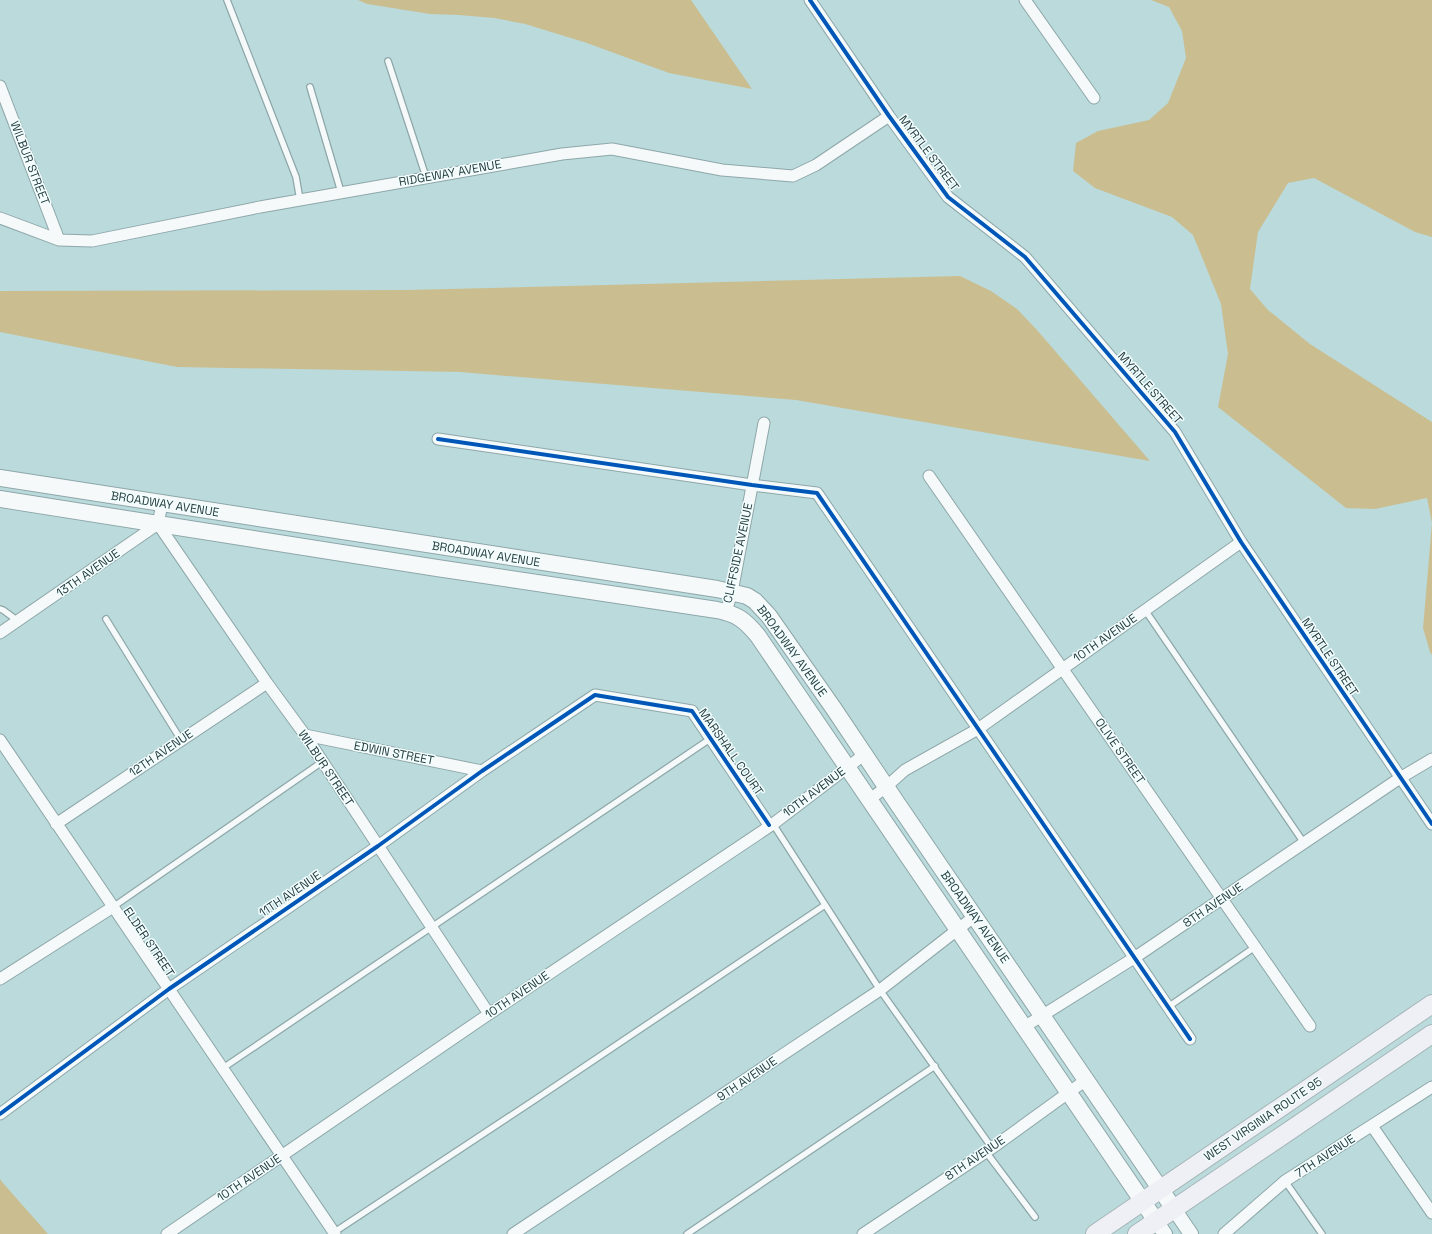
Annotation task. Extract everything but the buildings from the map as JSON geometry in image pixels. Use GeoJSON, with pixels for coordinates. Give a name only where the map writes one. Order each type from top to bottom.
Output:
{"type":"FeatureCollection","features":[{"type":"Feature","properties":{"kind":"main road","name":"BROADWAY AVENUE"},"geometry":{"type":"LineString","coordinates":[[0,478],[732,592],[747,596],[769,616],[865,754],[1174,1209]]}},
{"type":"Feature","properties":{"kind":"main road","name":"BROADWAY AVENUE"},"geometry":{"type":"LineString","coordinates":[[0,499],[726,612],[744,620],[758,636],[1161,1228]]}},
{"type":"Feature","properties":{"kind":"main road","name":"WEST VIRGINIA ROUTE 95"},"geometry":{"type":"LineString","coordinates":[[1094,1234],[1432,1004]]}},
{"type":"Feature","properties":{"kind":"main road","name":"WEST VIRGINIA ROUTE 95"},"geometry":{"type":"LineString","coordinates":[[1137,1234],[1161,1228],[1174,1209],[1432,1034]]}},
{"type":"Feature","properties":{"kind":"street","name":"MYRTLE STREET"},"geometry":{"type":"LineString","coordinates":[[810,0],[889,116],[948,197],[1025,257],[1175,432],[1241,542],[1432,824]]}},
{"type":"Feature","properties":{"kind":"street"},"geometry":{"type":"LineString","coordinates":[[1025,0],[1094,98]]}},
{"type":"Feature","properties":{"kind":"street","name":"WILBUR STREET"},"geometry":{"type":"LineString","coordinates":[[0,86],[59,240]]}},
{"type":"Feature","properties":{"kind":"street","name":"RIDGEWAY AVENUE"},"geometry":{"type":"LineString","coordinates":[[0,218],[59,240],[92,241],[341,192],[562,154],[612,150],[722,170],[792,176],[816,165],[889,116]]}},
{"type":"Feature","properties":{"kind":"street","name":"CLIFFSIDE AVENUE"},"geometry":{"type":"LineString","coordinates":[[726,612],[732,592],[764,423]]}},
{"type":"Feature","properties":{"kind":"street"},"geometry":{"type":"LineString","coordinates":[[438,440],[817,493],[1190,1039]]}},
{"type":"Feature","properties":{"kind":"street","name":"OLIVE STREET"},"geometry":{"type":"LineString","coordinates":[[930,476],[1310,1026]]}},
{"type":"Feature","properties":{"kind":"street"},"geometry":{"type":"LineString","coordinates":[[158,524],[162,504]]}},
{"type":"Feature","properties":{"kind":"street","name":"WILBUR STREET"},"geometry":{"type":"LineString","coordinates":[[158,524],[267,683],[305,735],[489,1014]]}},
{"type":"Feature","properties":{"kind":"street","name":"13TH AVENUE"},"geometry":{"type":"LineString","coordinates":[[0,633],[158,524]]}},
{"type":"Feature","properties":{"kind":"street","name":"10TH AVENUE"},"geometry":{"type":"LineString","coordinates":[[869,800],[905,770],[978,729],[1241,542]]}},
{"type":"Feature","properties":{"kind":"street","name":"12TH AVENUE"},"geometry":{"type":"LineString","coordinates":[[56,824],[267,683]]}},
{"type":"Feature","properties":{"kind":"street","name":"MARSHALL COURT"},"geometry":{"type":"LineString","coordinates":[[595,695],[692,711],[771,824]]}},
{"type":"Feature","properties":{"kind":"street","name":"11TH AVENUE"},"geometry":{"type":"LineString","coordinates":[[0,1114],[169,988],[378,846],[482,771],[595,695]]}},
{"type":"Feature","properties":{"kind":"street","name":"EDWIN STREET"},"geometry":{"type":"LineString","coordinates":[[305,735],[482,771]]}},
{"type":"Feature","properties":{"kind":"street","name":"ELDER STREET"},"geometry":{"type":"LineString","coordinates":[[0,740],[169,988],[333,1233]]}},
{"type":"Feature","properties":{"kind":"street","name":"10TH AVENUE"},"geometry":{"type":"LineString","coordinates":[[167,1234],[771,824],[865,754]]}},
{"type":"Feature","properties":{"kind":"street","name":"8TH AVENUE"},"geometry":{"type":"LineString","coordinates":[[1024,1027],[1042,1014],[1134,958],[1400,778],[1432,759]]}},
{"type":"Feature","properties":{"kind":"street"},"geometry":{"type":"LineString","coordinates":[[0,979],[113,907]]}},
{"type":"Feature","properties":{"kind":"street","name":"9TH AVENUE"},"geometry":{"type":"LineString","coordinates":[[513,1234],[880,990],[975,916]]}},
{"type":"Feature","properties":{"kind":"street","name":"8TH AVENUE"},"geometry":{"type":"LineString","coordinates":[[863,1234],[989,1150],[1086,1080]]}},
{"type":"Feature","properties":{"kind":"street","name":"7TH AVENUE"},"geometry":{"type":"LineString","coordinates":[[1224,1234],[1285,1181],[1432,1087]]}},
{"type":"Feature","properties":{"kind":"street"},"geometry":{"type":"LineString","coordinates":[[1372,1126],[1432,1213]]}},
{"type":"Feature","properties":{"kind":"street","name":"BROADWAY AVENUE"},"geometry":{"type":"LineString","coordinates":[[1174,1209],[1191,1234]]}},
{"type":"Feature","properties":{"kind":"lane"},"geometry":{"type":"LineString","coordinates":[[227,0],[296,177],[300,200]]}},
{"type":"Feature","properties":{"kind":"lane"},"geometry":{"type":"LineString","coordinates":[[388,61],[426,178]]}},
{"type":"Feature","properties":{"kind":"lane"},"geometry":{"type":"LineString","coordinates":[[310,87],[341,192]]}},
{"type":"Feature","properties":{"kind":"lane"},"geometry":{"type":"LineString","coordinates":[[0,609],[18,621]]}},
{"type":"Feature","properties":{"kind":"lane"},"geometry":{"type":"LineString","coordinates":[[1145,610],[1304,843]]}},
{"type":"Feature","properties":{"kind":"lane"},"geometry":{"type":"LineString","coordinates":[[106,619],[181,740]]}},
{"type":"Feature","properties":{"kind":"lane"},"geometry":{"type":"LineString","coordinates":[[223,1068],[710,738]]}},
{"type":"Feature","properties":{"kind":"lane"},"geometry":{"type":"LineString","coordinates":[[113,907],[322,762]]}},
{"type":"Feature","properties":{"kind":"lane"},"geometry":{"type":"LineString","coordinates":[[771,824],[880,990],[935,1066],[989,1150],[1035,1217]]}},
{"type":"Feature","properties":{"kind":"lane"},"geometry":{"type":"LineString","coordinates":[[333,1233],[825,905]]}},
{"type":"Feature","properties":{"kind":"lane"},"geometry":{"type":"LineString","coordinates":[[1168,1007],[1255,947]]}},
{"type":"Feature","properties":{"kind":"lane"},"geometry":{"type":"LineString","coordinates":[[687,1234],[935,1066]]}},
{"type":"Feature","properties":{"kind":"lane"},"geometry":{"type":"LineString","coordinates":[[1285,1181],[1322,1234]]}},
{"type":"Feature","properties":{"kind":"shaded area"},"geometry":{"type":"Polygon","coordinates":[[[358,0],[691,0],[752,89],[669,73],[584,42],[525,24],[494,18],[430,14],[367,4],[358,0]]]}},
{"type":"Feature","properties":{"kind":"shaded area"},"geometry":{"type":"Polygon","coordinates":[[[1151,0],[1432,0],[1432,237],[1415,232],[1314,178],[1288,183],[1258,232],[1250,289],[1268,310],[1310,344],[1432,422],[1432,523],[1427,498],[1375,509],[1346,508],[1218,407],[1228,354],[1221,304],[1193,235],[1172,217],[1095,188],[1073,171],[1076,143],[1098,131],[1149,120],[1168,103],[1186,58],[1182,31],[1169,7],[1151,0]]]}},
{"type":"Feature","properties":{"kind":"shaded area"},"geometry":{"type":"Polygon","coordinates":[[[960,276],[991,291],[1017,309],[1037,330],[1150,461],[796,400],[460,372],[177,367],[0,332],[0,291],[407,290],[960,276]]]}},
{"type":"Feature","properties":{"kind":"shaded area"},"geometry":{"type":"Polygon","coordinates":[[[1432,523],[1432,655],[1423,628],[1432,523]]]}},
{"type":"Feature","properties":{"kind":"shaded area"},"geometry":{"type":"Polygon","coordinates":[[[0,1179],[2,1182],[48,1234],[0,1234],[0,1179]]]}},
{"type":"Feature","properties":{"kind":"cycle path"},"geometry":{"type":"LineString","coordinates":[[810,0],[889,116],[948,197],[1025,257],[1175,432],[1241,542],[1432,824]]}},
{"type":"Feature","properties":{"kind":"cycle path"},"geometry":{"type":"LineString","coordinates":[[438,439],[752,485],[817,493],[1190,1039]]}},
{"type":"Feature","properties":{"kind":"cycle path"},"geometry":{"type":"LineString","coordinates":[[0,1114],[169,989],[378,846],[482,771],[595,695],[692,711],[769,825]]}}]}
